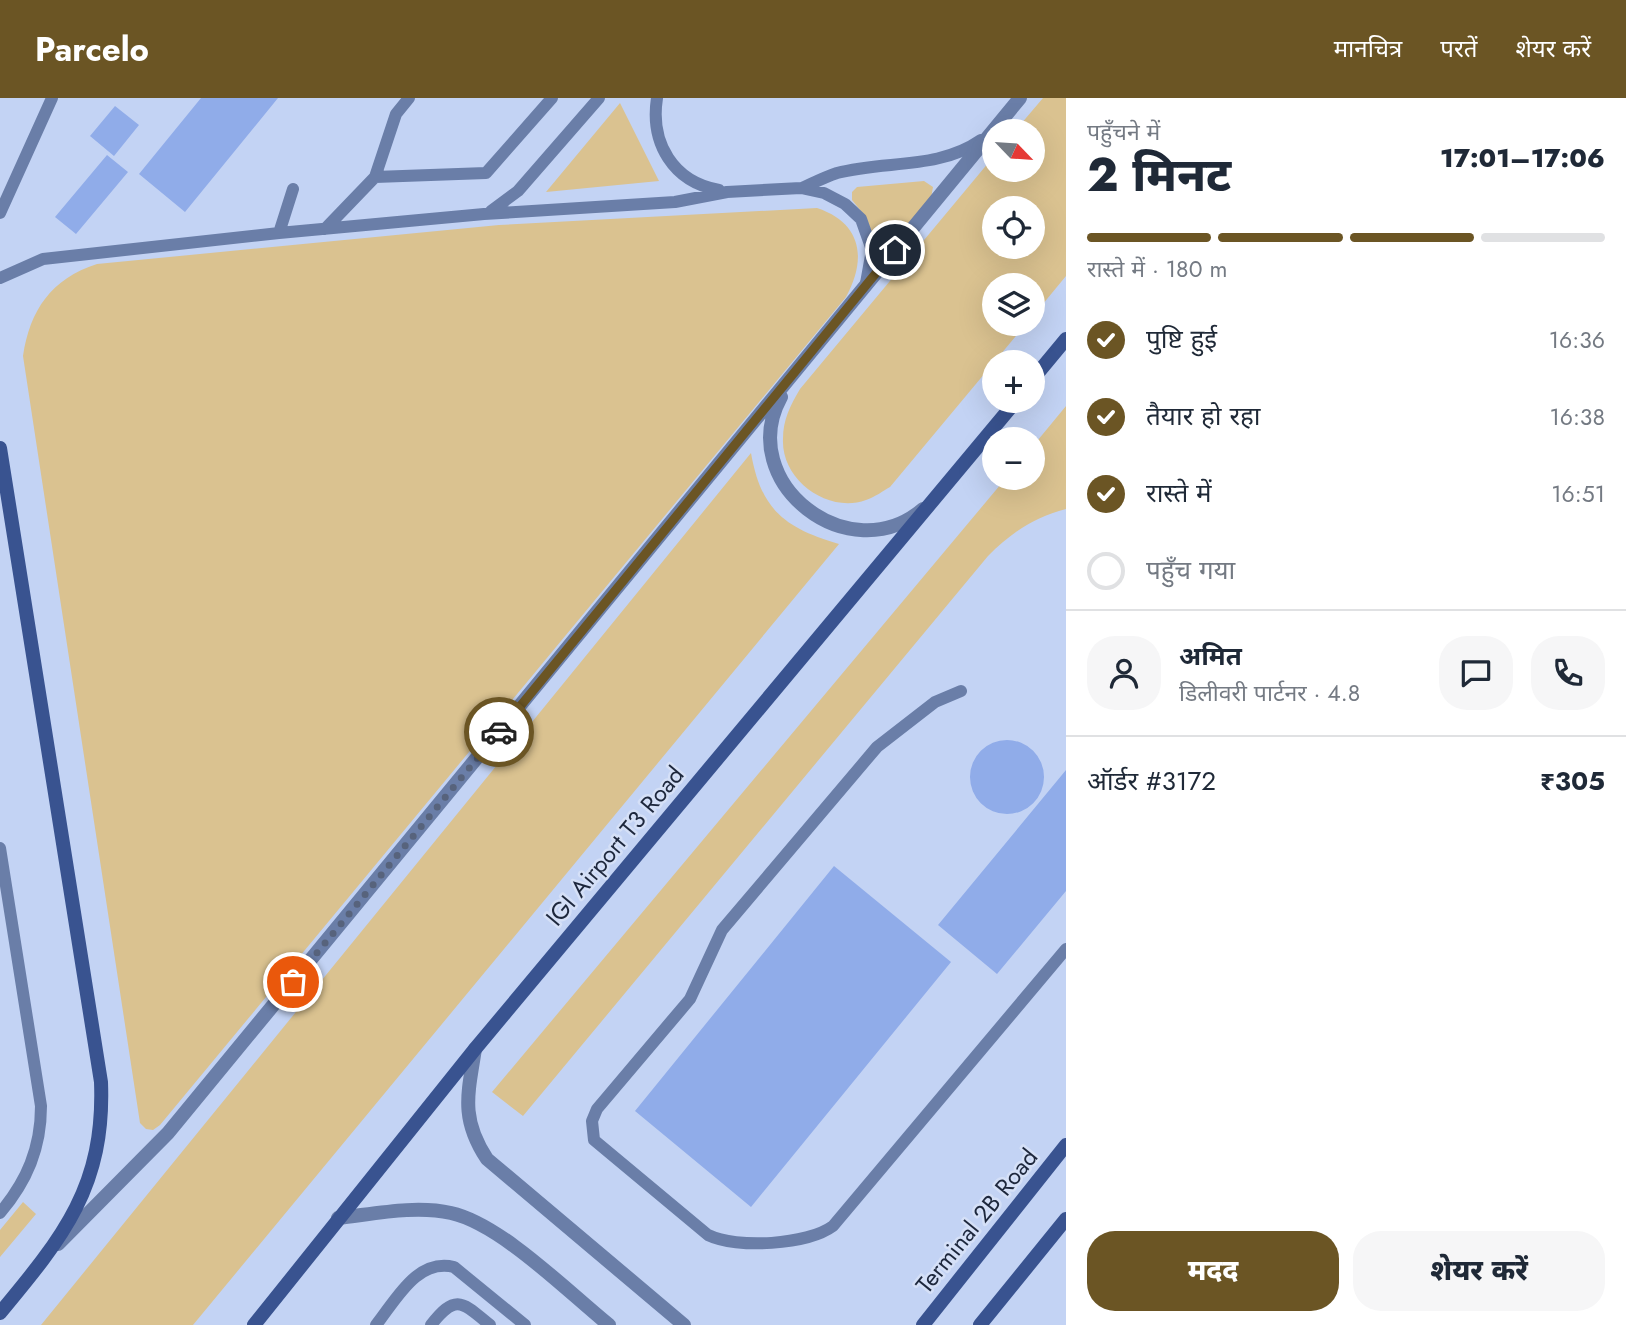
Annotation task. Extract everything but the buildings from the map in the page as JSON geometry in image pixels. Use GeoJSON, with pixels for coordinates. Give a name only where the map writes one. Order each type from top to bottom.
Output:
{"type":"FeatureCollection","features":[{"type":"Feature","properties":{"kind":"main road"},"geometry":{"type":"LineString","coordinates":[[1045,364],[1066,339]]}},
{"type":"Feature","properties":{"kind":"main road","name":"IGI Airport T3 Road"},"geometry":{"type":"LineString","coordinates":[[254,1325],[475,1049],[1006,413]]}},
{"type":"Feature","properties":{"kind":"main road"},"geometry":{"type":"LineString","coordinates":[[0,448],[101,1082],[102,1121],[96,1160],[81,1198],[54,1248],[0,1313]]}},
{"type":"Feature","properties":{"kind":"main road","name":"Terminal 2B Road"},"geometry":{"type":"LineString","coordinates":[[923,1325],[1066,1145]]}},
{"type":"Feature","properties":{"kind":"main road"},"geometry":{"type":"LineString","coordinates":[[980,1325],[1064,1225]]}},
{"type":"Feature","properties":{"kind":"street"},"geometry":{"type":"LineString","coordinates":[[1002,119],[1020,98]]}},
{"type":"Feature","properties":{"kind":"street"},"geometry":{"type":"LineString","coordinates":[[54,1248],[168,1132],[982,144]]}},
{"type":"Feature","properties":{"kind":"street"},"geometry":{"type":"LineString","coordinates":[[792,377],[776,406],[771,438],[777,471],[793,499],[819,519],[849,530],[882,530],[913,518],[937,496]]}},
{"type":"Feature","properties":{"kind":"street"},"geometry":{"type":"LineString","coordinates":[[475,1049],[467,1101],[468,1122],[487,1158],[684,1325]]}},
{"type":"Feature","properties":{"kind":"street"},"geometry":{"type":"LineString","coordinates":[[338,1218],[416,1210],[449,1213],[477,1221],[609,1325]]}},
{"type":"Feature","properties":{"kind":"lane"},"geometry":{"type":"LineString","coordinates":[[0,213],[52,98]]}},
{"type":"Feature","properties":{"kind":"lane"},"geometry":{"type":"LineString","coordinates":[[37,132],[61,98]]}},
{"type":"Feature","properties":{"kind":"lane"},"geometry":{"type":"LineString","coordinates":[[325,229],[375,177],[396,114],[409,98]]}},
{"type":"Feature","properties":{"kind":"lane"},"geometry":{"type":"LineString","coordinates":[[375,177],[486,173],[552,98]]}},
{"type":"Feature","properties":{"kind":"lane"},"geometry":{"type":"LineString","coordinates":[[484,214],[518,191],[599,98]]}},
{"type":"Feature","properties":{"kind":"lane"},"geometry":{"type":"LineString","coordinates":[[657,98],[655,128],[661,147],[672,164],[704,187],[727,192]]}},
{"type":"Feature","properties":{"kind":"lane"},"geometry":{"type":"LineString","coordinates":[[801,188],[837,173],[938,160],[969,149],[982,140]]}},
{"type":"Feature","properties":{"kind":"lane"},"geometry":{"type":"LineString","coordinates":[[0,278],[43,259],[279,233],[484,214],[675,202],[727,192],[801,188],[824,193],[845,204],[861,219],[872,250],[864,289]]}},
{"type":"Feature","properties":{"kind":"lane"},"geometry":{"type":"LineString","coordinates":[[279,233],[293,189]]}},
{"type":"Feature","properties":{"kind":"lane"},"geometry":{"type":"LineString","coordinates":[[961,691],[935,702],[877,747],[722,930],[690,999],[597,1110],[592,1121],[594,1140],[708,1235],[722,1241],[806,1239],[821,1235],[834,1226],[1066,949]]}},
{"type":"Feature","properties":{"kind":"lane"},"geometry":{"type":"LineString","coordinates":[[0,848],[41,1107],[41,1133],[23,1181],[0,1213]]}},
{"type":"Feature","properties":{"kind":"lane"},"geometry":{"type":"LineString","coordinates":[[0,903],[13,929]]}},
{"type":"Feature","properties":{"kind":"lane"},"geometry":{"type":"LineString","coordinates":[[376,1325],[415,1277],[427,1268],[442,1264],[454,1267],[525,1325]]}},
{"type":"Feature","properties":{"kind":"lane"},"geometry":{"type":"LineString","coordinates":[[431,1325],[443,1310],[453,1303],[462,1303],[490,1325]]}},
{"type":"Feature","properties":{"kind":"shaded area"},"geometry":{"type":"Polygon","coordinates":[[[1043,98],[1066,98],[1066,276],[1045,301],[1045,273],[982,273],[982,336],[1016,336],[1004,350],[982,350],[982,377],[890,487],[869,499],[851,503],[837,502],[823,498],[798,480],[784,454],[783,439],[788,413],[800,389],[982,170],[982,182],[1045,182],[1045,119],[1025,119],[1043,98]]]}},
{"type":"Feature","properties":{"kind":"shaded area"},"geometry":{"type":"Polygon","coordinates":[[[620,103],[659,181],[546,192],[620,103]]]}},
{"type":"Feature","properties":{"kind":"shaded area"},"geometry":{"type":"Polygon","coordinates":[[[924,181],[933,187],[931,198],[889,249],[880,250],[865,216],[852,200],[852,192],[857,187],[924,181]]]}},
{"type":"Feature","properties":{"kind":"shaded area"},"geometry":{"type":"Polygon","coordinates":[[[817,208],[843,223],[856,244],[857,269],[846,297],[160,1125],[153,1130],[146,1129],[140,1123],[23,356],[31,324],[45,298],[67,278],[97,264],[499,225],[817,208]]]}},
{"type":"Feature","properties":{"kind":"shaded area"},"geometry":{"type":"Polygon","coordinates":[[[1066,406],[1066,509],[1044,516],[1024,527],[988,556],[523,1116],[492,1092],[996,490],[1045,490],[1045,431],[1066,406]]]}},
{"type":"Feature","properties":{"kind":"shaded area"},"geometry":{"type":"Polygon","coordinates":[[[751,453],[761,489],[778,514],[804,531],[839,544],[193,1325],[41,1325],[751,453]]]}},
{"type":"Feature","properties":{"kind":"shaded area"},"geometry":{"type":"Polygon","coordinates":[[[23,1202],[36,1214],[0,1257],[0,1230],[23,1202]]]}},
{"type":"Feature","properties":{"kind":"way so far"},"geometry":{"type":"LineString","coordinates":[[293,982],[499,732]]}},
{"type":"Feature","properties":{"kind":"route"},"geometry":{"type":"LineString","coordinates":[[499,732],[895,250]]}}]}
